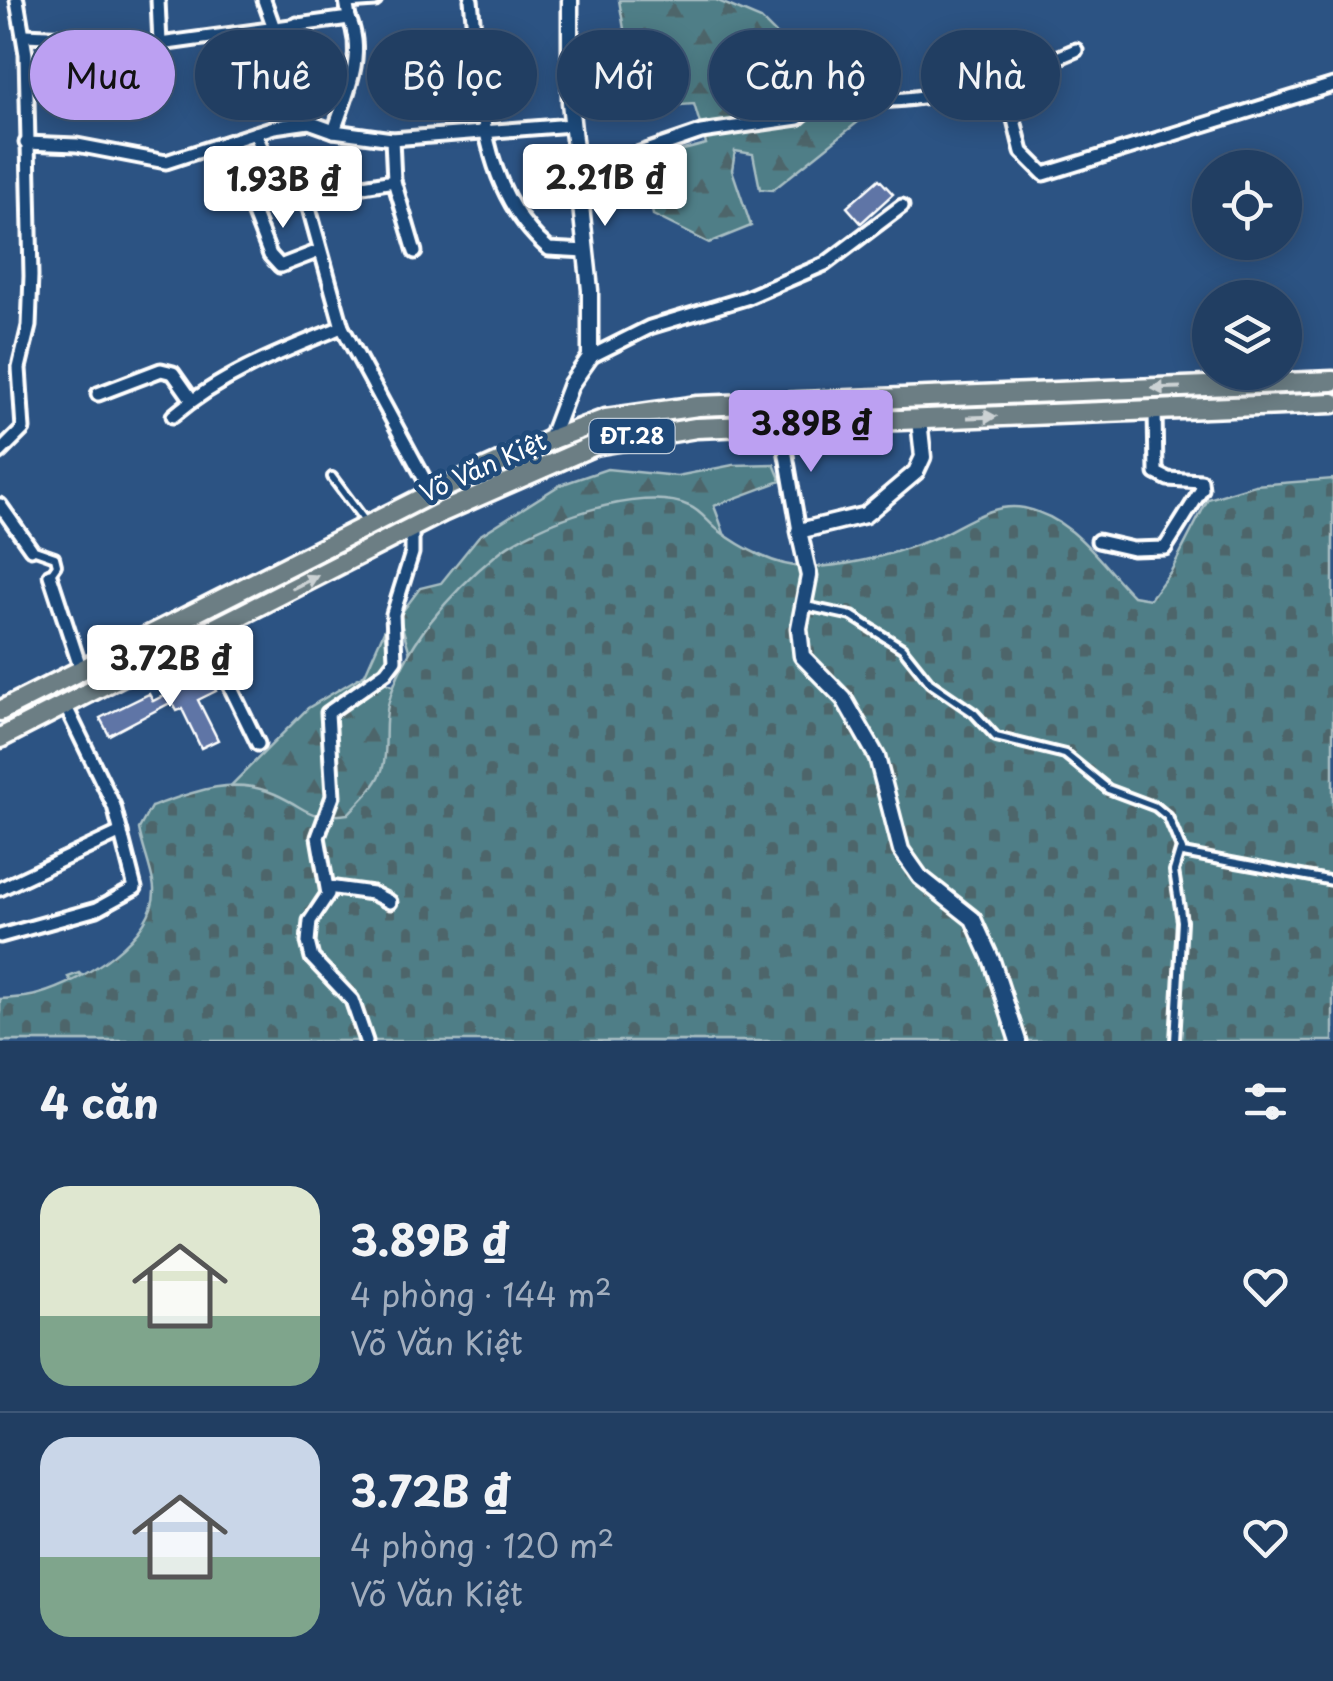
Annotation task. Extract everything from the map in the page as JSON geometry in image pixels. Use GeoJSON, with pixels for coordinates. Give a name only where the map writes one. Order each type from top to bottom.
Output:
{"type":"FeatureCollection","features":[{"type":"Feature","properties":{"kind":"main road","name":"Võ Văn Kiệt"},"geometry":{"type":"LineString","coordinates":[[0,711],[432,493],[606,419],[648,410],[1333,382]]}},
{"type":"Feature","properties":{"kind":"main road"},"geometry":{"type":"LineString","coordinates":[[918,397],[919,420]]}},
{"type":"Feature","properties":{"kind":"main road","name":"Võ Văn Kiệt"},"geometry":{"type":"LineString","coordinates":[[0,738],[412,526],[596,445],[664,430],[1333,403]]}},
{"type":"Feature","properties":{"kind":"main road"},"geometry":{"type":"LineString","coordinates":[[550,440],[559,460]]}},
{"type":"Feature","properties":{"kind":"main road"},"geometry":{"type":"LineString","coordinates":[[134,644],[144,664]]}},
{"type":"Feature","properties":{"kind":"street"},"geometry":{"type":"LineString","coordinates":[[0,452],[23,429],[19,368],[29,326],[31,276],[25,36],[18,0]]}},
{"type":"Feature","properties":{"kind":"street"},"geometry":{"type":"LineString","coordinates":[[158,0],[160,44],[229,38],[350,18]]}},
{"type":"Feature","properties":{"kind":"street"},"geometry":{"type":"LineString","coordinates":[[264,0],[274,28]]}},
{"type":"Feature","properties":{"kind":"street"},"geometry":{"type":"LineString","coordinates":[[334,131],[356,54],[346,1],[375,0]]}},
{"type":"Feature","properties":{"kind":"street"},"geometry":{"type":"LineString","coordinates":[[471,0],[486,129],[499,186],[544,246],[552,251],[586,251]]}},
{"type":"Feature","properties":{"kind":"street"},"geometry":{"type":"LineString","coordinates":[[570,0],[572,124],[586,251],[590,357]]}},
{"type":"Feature","properties":{"kind":"street"},"geometry":{"type":"LineString","coordinates":[[297,24],[309,122]]}},
{"type":"Feature","properties":{"kind":"street"},"geometry":{"type":"LineString","coordinates":[[25,36],[30,36]]}},
{"type":"Feature","properties":{"kind":"street"},"geometry":{"type":"LineString","coordinates":[[1060,55],[1076,50]]}},
{"type":"Feature","properties":{"kind":"street"},"geometry":{"type":"LineString","coordinates":[[1014,120],[1022,152],[1044,174],[1333,85]]}},
{"type":"Feature","properties":{"kind":"street"},"geometry":{"type":"LineString","coordinates":[[576,164],[611,163],[700,132],[798,118],[827,93],[859,99],[921,97]]}},
{"type":"Feature","properties":{"kind":"street"},"geometry":{"type":"LineString","coordinates":[[26,143],[77,145],[166,162],[255,133],[309,122],[334,131],[392,139],[572,124]]}},
{"type":"Feature","properties":{"kind":"street"},"geometry":{"type":"LineString","coordinates":[[255,133],[270,167],[302,196],[309,208],[342,327],[432,493]]}},
{"type":"Feature","properties":{"kind":"street"},"geometry":{"type":"LineString","coordinates":[[392,139],[394,181],[416,252]]}},
{"type":"Feature","properties":{"kind":"street"},"geometry":{"type":"LineString","coordinates":[[302,196],[394,181]]}},
{"type":"Feature","properties":{"kind":"street"},"geometry":{"type":"LineString","coordinates":[[250,204],[270,255],[280,266],[319,252]]}},
{"type":"Feature","properties":{"kind":"street"},"geometry":{"type":"LineString","coordinates":[[550,440],[571,384],[590,357],[650,327],[746,298],[826,264],[902,206]]}},
{"type":"Feature","properties":{"kind":"street"},"geometry":{"type":"LineString","coordinates":[[173,416],[192,400],[282,349],[342,327]]}},
{"type":"Feature","properties":{"kind":"street"},"geometry":{"type":"LineString","coordinates":[[98,394],[161,370],[173,373],[192,400]]}},
{"type":"Feature","properties":{"kind":"street"},"geometry":{"type":"LineString","coordinates":[[1098,541],[1133,549],[1165,548],[1202,489],[1201,481],[1168,480],[1156,473],[1155,410]]}},
{"type":"Feature","properties":{"kind":"street"},"geometry":{"type":"LineString","coordinates":[[799,531],[865,515],[916,472],[922,457],[919,420]]}},
{"type":"Feature","properties":{"kind":"street"},"geometry":{"type":"LineString","coordinates":[[781,426],[808,565],[806,606],[798,628],[802,656],[844,699],[877,756],[902,850],[920,877],[972,918],[992,961],[1018,1041]]}},
{"type":"Feature","properties":{"kind":"street"},"geometry":{"type":"LineString","coordinates":[[0,505],[31,548]]}},
{"type":"Feature","properties":{"kind":"street"},"geometry":{"type":"LineString","coordinates":[[366,1041],[352,1000],[309,952],[310,921],[326,899],[328,887],[318,836],[333,796],[328,713],[386,672],[395,660],[393,614],[412,553],[412,526]]}},
{"type":"Feature","properties":{"kind":"street"},"geometry":{"type":"LineString","coordinates":[[50,575],[48,583],[81,670]]}},
{"type":"Feature","properties":{"kind":"street"},"geometry":{"type":"LineString","coordinates":[[204,633],[258,744]]}},
{"type":"Feature","properties":{"kind":"street"},"geometry":{"type":"LineString","coordinates":[[0,936],[97,909],[135,888],[114,806],[65,705]]}},
{"type":"Feature","properties":{"kind":"street"},"geometry":{"type":"LineString","coordinates":[[0,888],[121,832]]}},
{"type":"Feature","properties":{"kind":"street"},"geometry":{"type":"LineString","coordinates":[[328,887],[372,893],[390,902]]}},
{"type":"Feature","properties":{"kind":"lane"},"geometry":{"type":"LineString","coordinates":[[332,477],[367,525]]}},
{"type":"Feature","properties":{"kind":"lane"},"geometry":{"type":"LineString","coordinates":[[31,548],[56,556],[50,575]]}},
{"type":"Feature","properties":{"kind":"lane"},"geometry":{"type":"LineString","coordinates":[[806,606],[852,616],[902,648],[930,684],[974,713],[996,737],[1064,754],[1108,789],[1164,812],[1181,850],[1174,871],[1182,921],[1175,1041]]}},
{"type":"Feature","properties":{"kind":"lane"},"geometry":{"type":"LineString","coordinates":[[1181,850],[1219,863],[1333,882]]}},
{"type":"Feature","properties":{"kind":"green space"},"geometry":{"type":"Polygon","coordinates":[[[619,0],[716,0],[761,19],[772,30],[709,30],[709,120],[860,120],[773,190],[760,189],[753,154],[735,151],[732,170],[751,226],[709,243],[653,215],[642,161],[706,144],[694,104],[689,104],[689,30],[624,30],[619,0]]]}},
{"type":"Feature","properties":{"kind":"green space"},"geometry":{"type":"Polygon","coordinates":[[[774,464],[781,481],[714,506],[729,551],[733,587],[722,621],[692,659],[694,686],[669,700],[678,724],[708,718],[720,696],[744,689],[750,668],[763,686],[749,727],[707,778],[690,767],[674,783],[609,796],[582,776],[550,856],[563,861],[571,841],[593,850],[594,865],[605,885],[583,901],[584,934],[607,951],[624,950],[622,983],[635,998],[665,975],[728,977],[735,998],[789,1005],[791,1041],[605,1041],[612,1033],[599,985],[572,984],[552,949],[551,931],[557,910],[540,895],[497,899],[492,879],[502,868],[501,849],[477,848],[499,821],[496,803],[478,802],[471,767],[420,778],[397,808],[346,822],[342,846],[351,899],[369,900],[363,923],[385,935],[399,922],[423,942],[395,962],[377,1010],[375,1041],[356,1041],[354,1018],[328,978],[308,983],[291,968],[266,980],[273,1005],[250,997],[233,1016],[202,1010],[175,1023],[145,1018],[143,1033],[148,1041],[0,1041],[0,1011],[99,1019],[68,977],[79,973],[89,982],[112,975],[122,1007],[161,986],[179,986],[201,996],[208,983],[194,967],[211,963],[219,979],[243,964],[247,944],[267,940],[261,966],[287,956],[303,943],[332,944],[344,930],[339,896],[326,884],[317,844],[302,831],[275,819],[195,827],[170,847],[308,708],[365,674],[384,631],[391,668],[381,680],[401,690],[416,674],[399,616],[420,588],[441,583],[479,536],[560,485],[607,469],[677,476],[733,465],[774,464]]]}},
{"type":"Feature","properties":{"kind":"green space"},"geometry":{"type":"Polygon","coordinates":[[[1333,479],[1333,1041],[0,1041],[0,999],[34,995],[75,980],[113,955],[143,924],[154,889],[139,829],[151,807],[213,788],[244,786],[275,794],[315,815],[348,814],[381,773],[388,705],[404,662],[417,641],[446,603],[497,554],[562,519],[617,503],[669,500],[693,508],[727,537],[760,555],[783,564],[807,567],[882,556],[937,537],[985,513],[1024,508],[1072,531],[1133,596],[1150,599],[1171,571],[1208,499],[1255,485],[1333,479]]]}},
{"type":"Feature","properties":{"kind":"building"},"geometry":{"type":"Polygon","coordinates":[[[879,179],[893,194],[861,223],[847,207],[879,179]]]}},
{"type":"Feature","properties":{"kind":"building"},"geometry":{"type":"Polygon","coordinates":[[[207,673],[216,691],[198,700],[218,740],[201,748],[182,709],[177,711],[172,702],[109,735],[100,718],[149,694],[153,701],[207,673]]]}}]}
